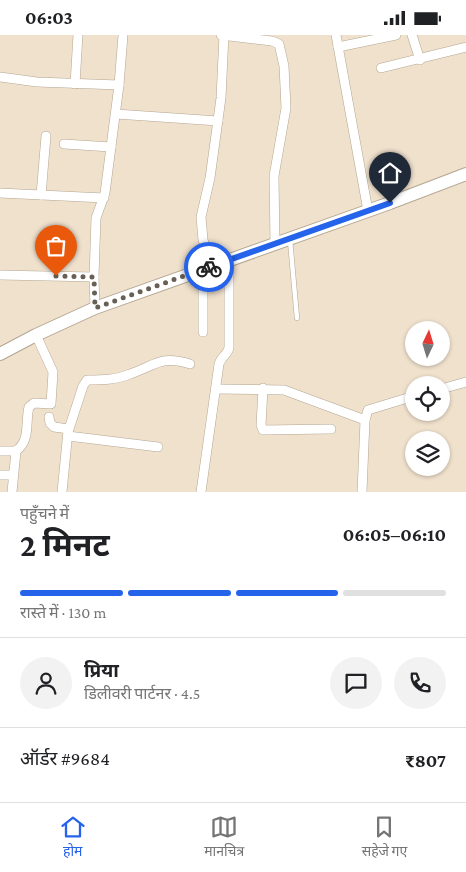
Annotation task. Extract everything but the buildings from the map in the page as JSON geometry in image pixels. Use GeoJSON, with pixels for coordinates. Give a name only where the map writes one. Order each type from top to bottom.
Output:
{"type":"FeatureCollection","features":[{"type":"Feature","properties":{"kind":"street"},"geometry":{"type":"LineString","coordinates":[[75,84],[78,35]]}},
{"type":"Feature","properties":{"kind":"street"},"geometry":{"type":"LineString","coordinates":[[95,308],[96,218],[104,198],[116,114],[123,35]]}},
{"type":"Feature","properties":{"kind":"street"},"geometry":{"type":"LineString","coordinates":[[203,332],[208,267],[201,217],[210,178],[221,98],[222,35],[272,41],[279,44],[281,48],[284,66],[286,109],[274,176],[275,244]]}},
{"type":"Feature","properties":{"kind":"street"},"geometry":{"type":"LineString","coordinates":[[336,35],[368,211]]}},
{"type":"Feature","properties":{"kind":"street"},"geometry":{"type":"LineString","coordinates":[[338,47],[396,35]]}},
{"type":"Feature","properties":{"kind":"street"},"geometry":{"type":"LineString","coordinates":[[412,35],[420,60]]}},
{"type":"Feature","properties":{"kind":"street"},"geometry":{"type":"LineString","coordinates":[[381,69],[466,47]]}},
{"type":"Feature","properties":{"kind":"street"},"geometry":{"type":"LineString","coordinates":[[0,77],[37,82],[119,85]]}},
{"type":"Feature","properties":{"kind":"street"},"geometry":{"type":"LineString","coordinates":[[116,114],[218,121]]}},
{"type":"Feature","properties":{"kind":"street"},"geometry":{"type":"LineString","coordinates":[[41,195],[46,136]]}},
{"type":"Feature","properties":{"kind":"street"},"geometry":{"type":"LineString","coordinates":[[64,144],[111,147]]}},
{"type":"Feature","properties":{"kind":"street"},"geometry":{"type":"LineString","coordinates":[[0,354],[95,308],[368,211],[466,174]]}},
{"type":"Feature","properties":{"kind":"street"},"geometry":{"type":"LineString","coordinates":[[0,193],[104,198]]}},
{"type":"Feature","properties":{"kind":"street"},"geometry":{"type":"LineString","coordinates":[[201,492],[220,360],[228,352],[229,348],[229,261]]}},
{"type":"Feature","properties":{"kind":"street"},"geometry":{"type":"LineString","coordinates":[[0,275],[94,277]]}},
{"type":"Feature","properties":{"kind":"street"},"geometry":{"type":"LineString","coordinates":[[36,335],[53,372],[50,423],[54,427],[68,432],[158,447]]}},
{"type":"Feature","properties":{"kind":"street"},"geometry":{"type":"LineString","coordinates":[[62,492],[68,432],[83,386],[87,380],[121,377],[158,361],[178,360],[190,364]]}},
{"type":"Feature","properties":{"kind":"street"},"geometry":{"type":"LineString","coordinates":[[450,386],[466,382]]}},
{"type":"Feature","properties":{"kind":"street"},"geometry":{"type":"LineString","coordinates":[[216,389],[263,388],[284,390],[365,420]]}},
{"type":"Feature","properties":{"kind":"street"},"geometry":{"type":"LineString","coordinates":[[263,388],[261,425],[263,430],[331,429]]}},
{"type":"Feature","properties":{"kind":"street"},"geometry":{"type":"LineString","coordinates":[[362,492],[366,413],[371,408],[405,399]]}},
{"type":"Feature","properties":{"kind":"street"},"geometry":{"type":"LineString","coordinates":[[0,451],[16,451],[22,446],[26,435],[29,407],[34,403],[50,410]]}},
{"type":"Feature","properties":{"kind":"street"},"geometry":{"type":"LineString","coordinates":[[12,492],[16,451]]}},
{"type":"Feature","properties":{"kind":"street"},"geometry":{"type":"LineString","coordinates":[[0,475],[13,475]]}},
{"type":"Feature","properties":{"kind":"lane"},"geometry":{"type":"LineString","coordinates":[[290,238],[297,318]]}},
{"type":"Feature","properties":{"kind":"way so far"},"geometry":{"type":"LineString","coordinates":[[56,276],[94,277],[95,308],[209,267]]}},
{"type":"Feature","properties":{"kind":"route"},"geometry":{"type":"LineString","coordinates":[[209,267],[390,203]]}}]}
